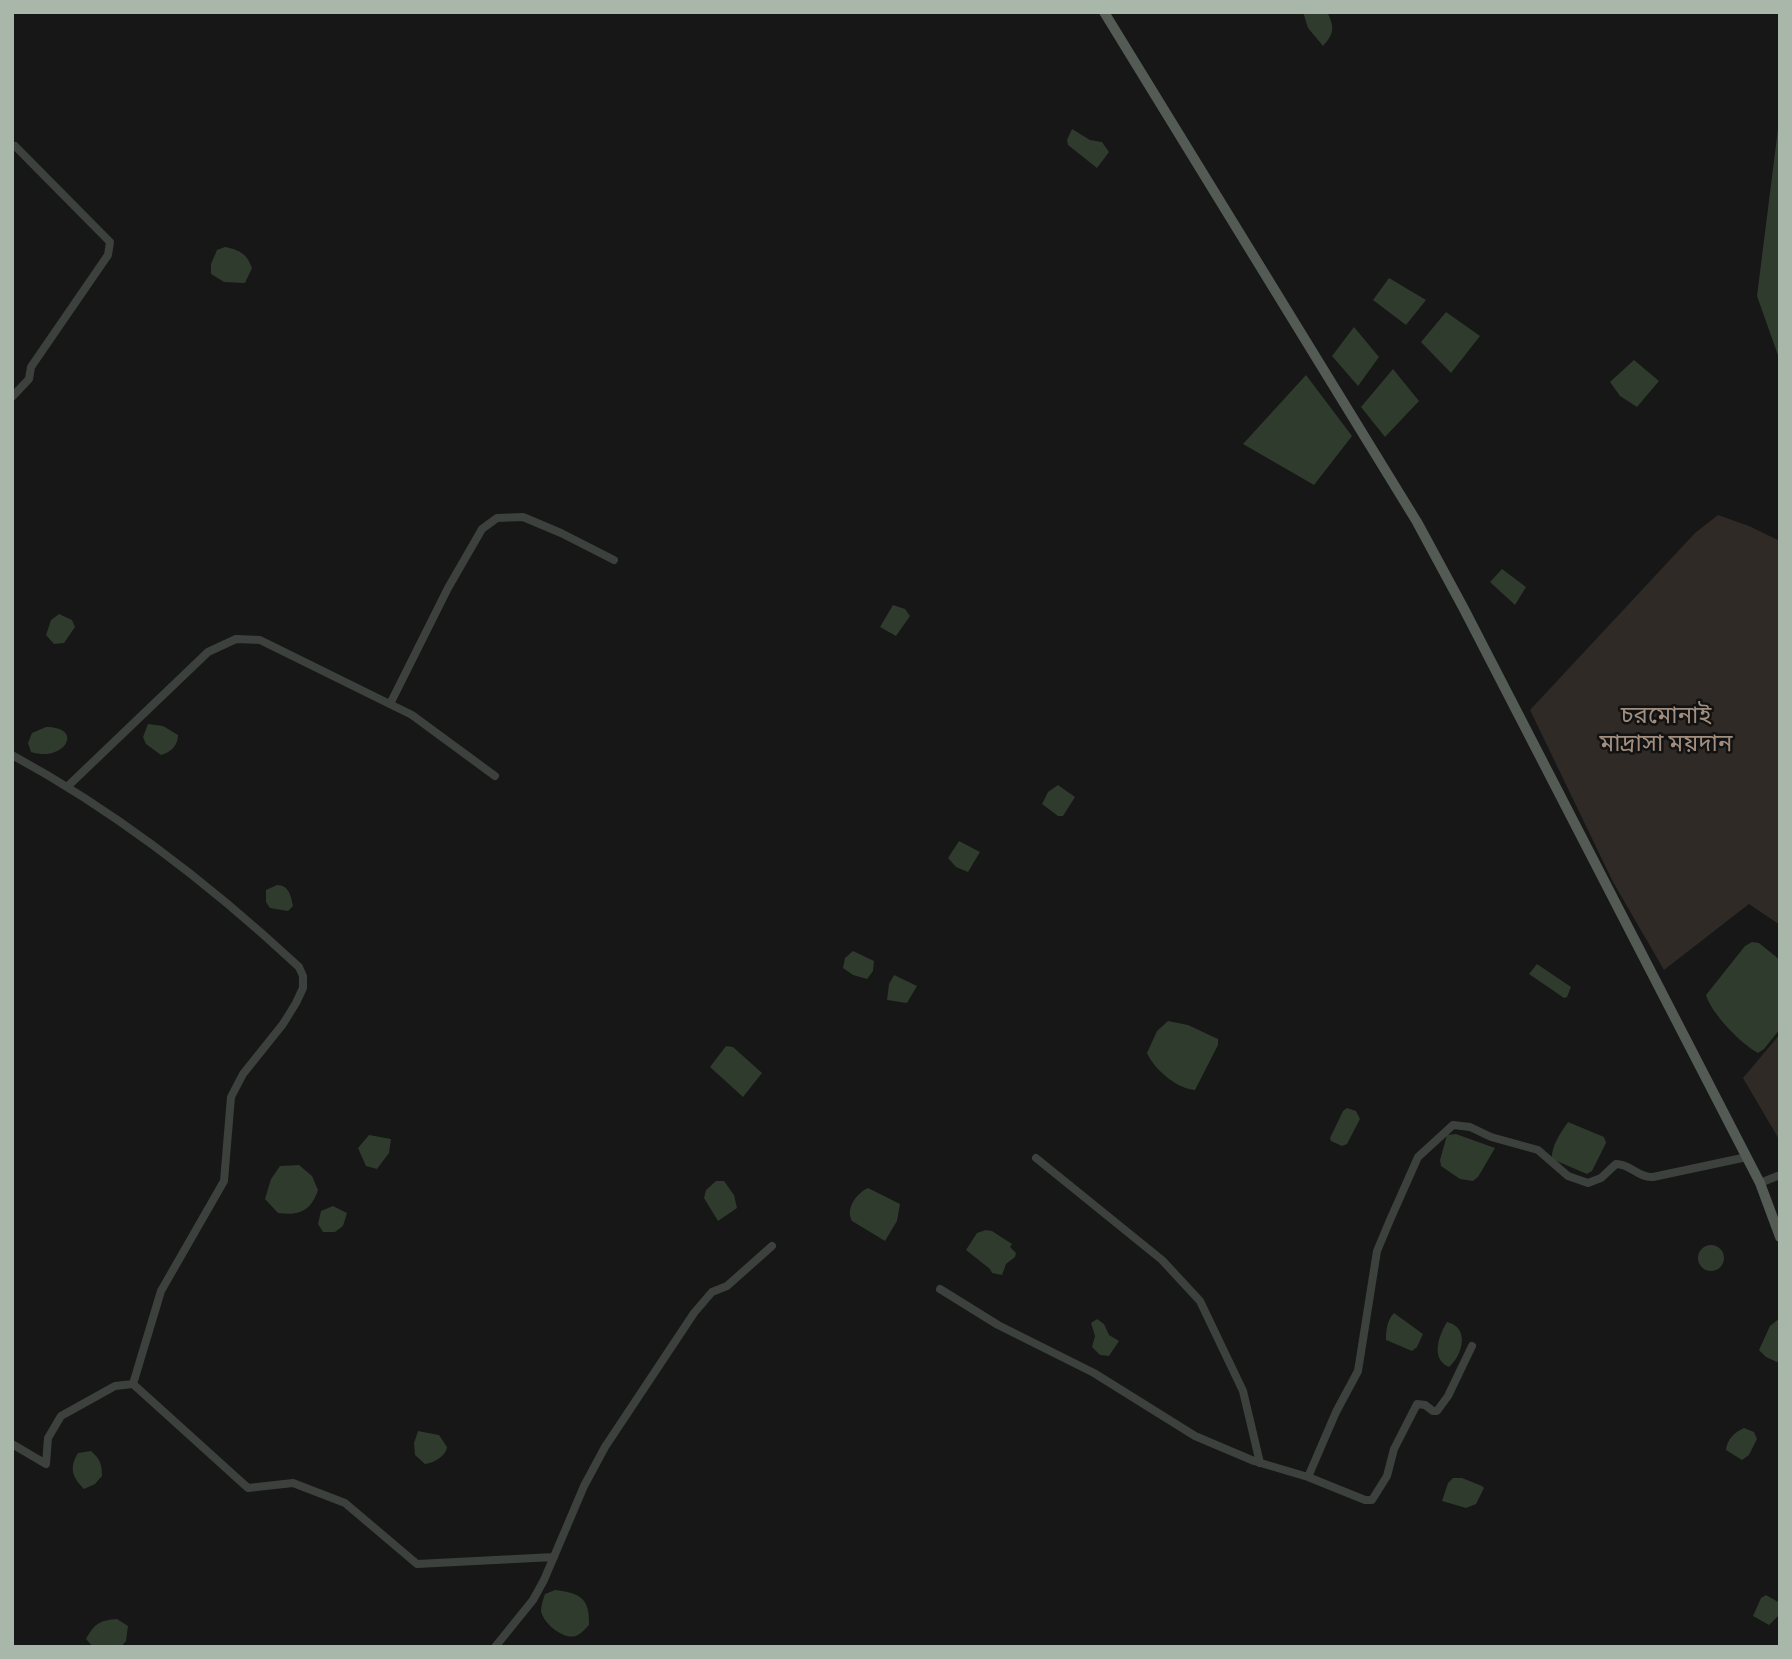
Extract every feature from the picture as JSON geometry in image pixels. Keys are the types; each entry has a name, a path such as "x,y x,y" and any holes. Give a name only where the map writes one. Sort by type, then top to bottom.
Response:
{"main road":[{"path":"1104,12 1417,522 1747,1157 1760,1183 1780,1237"}],"street":[{"path":"12,397 29,379 30,367 108,255 110,242 15,146"},
{"path":"390,704 454,577 482,529 497,518 523,517 561,533 614,561"},
{"path":"68,786 208,652 236,639 260,640 412,715 495,776"},
{"path":"12,755 68,786 210,887 299,967 303,976 303,988 296,1003 283,1024 243,1074 231,1097 224,1181 161,1291 133,1384"},
{"path":"1308,1477 1336,1412 1358,1371 1377,1251 1418,1157 1453,1125 1470,1127 1491,1138 1538,1150 1568,1176 1588,1183 1601,1178 1616,1164 1626,1164 1645,1177 1653,1177 1747,1157"},
{"path":"1036,1158 1163,1260 1200,1301 1243,1391 1260,1463"},
{"path":"1760,1183 1780,1175"},
{"path":"495,1647 533,1600 584,1486 605,1447 694,1313 712,1292 727,1286 772,1246"},
{"path":"940,1289 998,1325 1094,1373 1178,1428 1260,1463 1372,1500 1387,1476 1394,1449 1417,1404 1437,1411 1448,1396 1472,1346"},
{"path":"12,1444 46,1464 48,1438 61,1416 114,1386 133,1384 248,1488 293,1483 345,1503 417,1564 554,1556"}],"green space":[{"name":"চরমোনাই মাদ্রাসা ময়দান","path":"1718,515 1780,541 1780,925 1749,904 1664,970 1613,882 1530,710 1695,533"},
{"path":"1780,1034 1780,1141 1743,1078"}],"shaded area":[{"path":"1303,12 1327,12 1332,30 1323,46 1308,28"},
{"path":"1780,113 1780,361 1757,296"},
{"path":"1072,129 1090,140 1102,142 1109,152 1097,168 1068,145 1067,140"},
{"path":"225,247 242,253 248,259 252,268 245,283 224,282 211,274 211,264 217,250"},
{"path":"1389,278 1426,300 1406,325 1373,300"},
{"path":"1446,312 1480,336 1451,373 1421,342"},
{"path":"1354,327 1379,357 1358,386 1332,356"},
{"path":"1634,360 1659,381 1637,407 1620,396 1610,382"},
{"path":"1393,369 1419,401 1385,437 1361,407"},
{"path":"1306,375 1352,436 1314,485 1243,444"},
{"path":"1502,569 1526,587 1515,605 1490,582"},
{"path":"893,605 905,609 910,616 896,636 880,627"},
{"path":"59,614 72,620 75,627 64,643 54,644 46,635 51,620"},
{"path":"148,724 163,726 178,735 173,748 161,755 146,744 143,737"},
{"path":"46,727 65,732 66,744 53,753 31,752 28,743 32,733"},
{"path":"1058,785 1075,797 1063,816 1058,816 1042,804 1048,792"},
{"path":"959,841 980,852 968,872 956,867 948,858"},
{"path":"277,885 287,889 290,895 293,906 288,911 270,908 266,902 266,890"},
{"path":"1752,942 1759,943 1780,960 1780,1029 1758,1053 1743,1043 1728,1027 1706,995 1745,946"},
{"path":"853,951 874,961 873,971 867,979 853,975 843,968 845,958"},
{"path":"1537,964 1571,987 1567,997 1564,998 1529,974"},
{"path":"894,975 917,986 907,1003 887,1000 889,984"},
{"path":"1168,1021 1188,1025 1218,1039 1218,1045 1195,1090 1181,1086 1167,1077 1147,1053 1157,1031"},
{"path":"726,1046 733,1047 762,1073 743,1097 710,1067"},
{"path":"1347,1108 1356,1111 1360,1119 1347,1144 1342,1146 1330,1138"},
{"path":"1568,1122 1604,1137 1606,1143 1592,1171 1587,1174 1552,1159 1555,1144"},
{"path":"1456,1134 1495,1148 1473,1181 1460,1179 1441,1166 1440,1160 1447,1135"},
{"path":"369,1135 391,1139 389,1153 377,1169 366,1166 358,1148"},
{"path":"299,1165 312,1176 318,1190 315,1197 308,1207 298,1213 278,1213 265,1199 271,1179 280,1166"},
{"path":"716,1181 724,1181 734,1195 737,1208 718,1221 704,1198 706,1190"},
{"path":"868,1188 900,1204 897,1221 885,1241 852,1221 850,1216 853,1202"},
{"path":"333,1206 347,1213 343,1226 335,1232 323,1232 318,1224 321,1211"},
{"path":"986,1230 1012,1244 1010,1247 1016,1253 1006,1264 1002,1275 992,1273 966,1250 977,1233"},
{"path":"1711,1245 1720,1249 1724,1258 1720,1267 1711,1271 1702,1267 1698,1258 1702,1249"},
{"path":"1394,1313 1423,1334 1412,1351 1386,1340 1387,1325"},
{"path":"1780,1318 1780,1361 1777,1362 1759,1350 1770,1326"},
{"path":"1097,1319 1104,1324 1109,1335 1119,1341 1109,1356 1100,1355 1092,1347 1095,1336 1091,1323"},
{"path":"1447,1322 1459,1329 1462,1342 1458,1356 1449,1367 1443,1363 1438,1353 1441,1333"},
{"path":"1744,1428 1754,1432 1757,1439 1749,1455 1742,1460 1726,1450 1732,1436"},
{"path":"418,1431 439,1435 447,1447 436,1461 425,1464 415,1455 414,1443"},
{"path":"91,1451 100,1462 102,1476 95,1484 84,1489 74,1476 73,1463 78,1453"},
{"path":"1453,1478 1462,1478 1484,1488 1476,1504 1466,1508 1442,1501 1448,1483"},
{"path":"555,1590 577,1595 588,1609 589,1625 576,1636 560,1633 543,1616 541,1609 545,1594"},
{"path":"1766,1595 1780,1603 1780,1614 1769,1625 1753,1616 1761,1598"},
{"path":"117,1619 128,1626 126,1641 121,1647 93,1647 86,1639 98,1624"}]}
